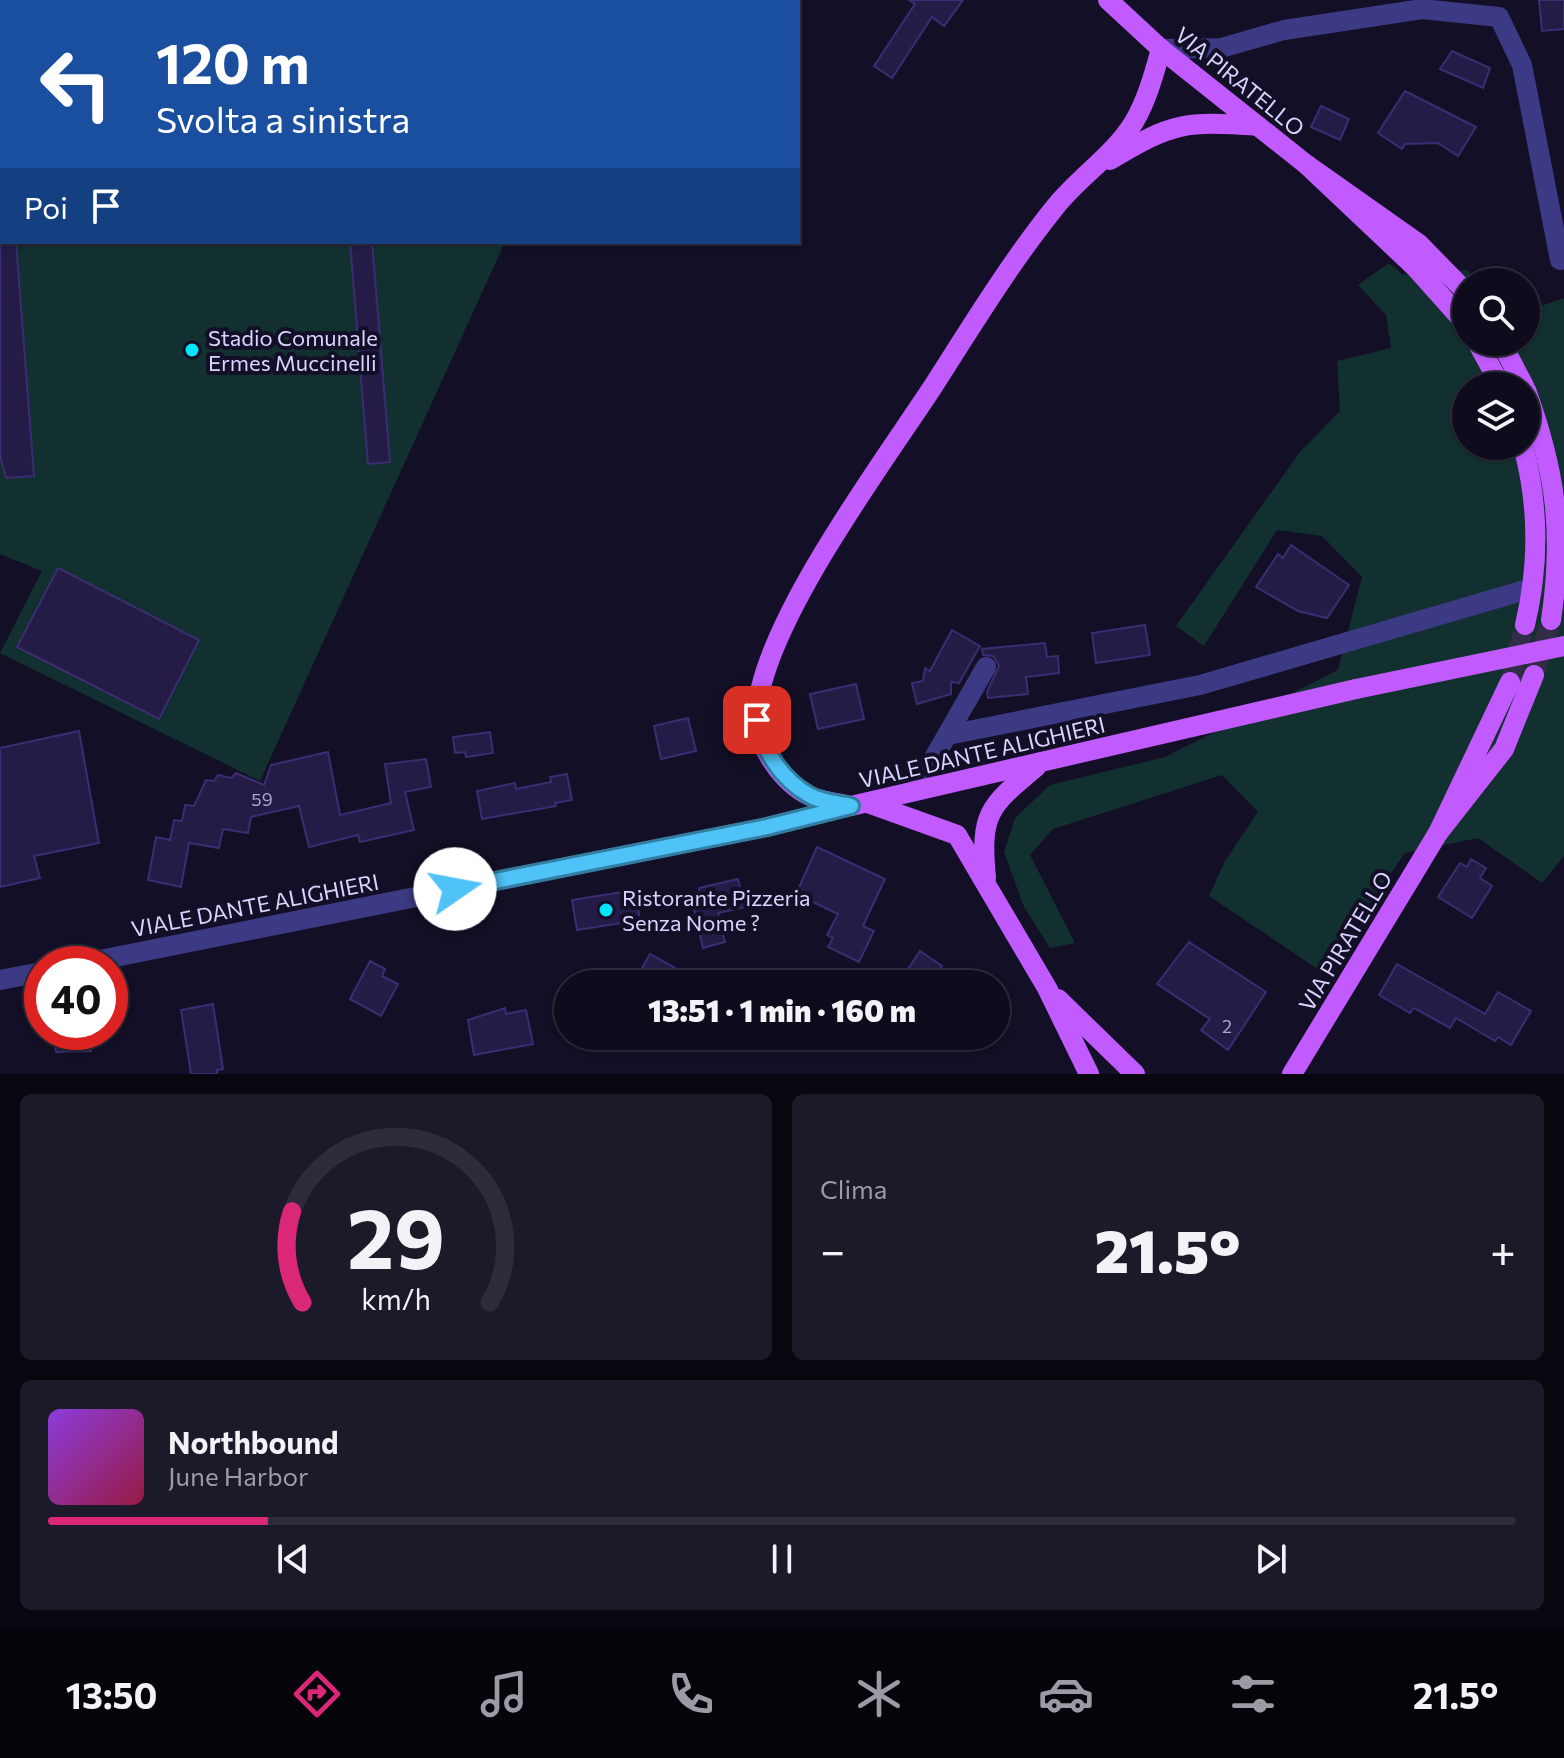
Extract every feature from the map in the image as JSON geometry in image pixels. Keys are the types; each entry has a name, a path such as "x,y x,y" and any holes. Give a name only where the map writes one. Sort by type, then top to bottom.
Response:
{"main road":[{"name":"VIA PIRATELLO","path":"1108,0 1161,49 1307,165 1419,244 1452,278"},
{"path":"1089,1074 1047,988 957,835 858,804 810,796 779,770 762,743 757,720 762,681 787,618 857,501 1057,205 1133,124 1149,89 1161,49"},
{"path":"1093,170 1157,131 1198,122 1258,126"},
{"name":"VIA PIRATELLO","path":"1307,165 1416,268 1452,308"},
{"path":"1540,428 1548,450 1559,549 1551,620"},
{"path":"1525,460 1535,516 1532,588 1525,625"},
{"name":"VIALE DANTE ALIGHIERI","path":"858,804 1356,689 1564,646"},
{"name":"VIA PIRATELLO","path":"1438,833 1504,749 1534,675"},
{"name":"VIA PIRATELLO","path":"1292,1074 1438,833 1510,682"},
{"path":"986,882 983,840 995,801 1041,763"},
{"path":"1047,988 1135,1074"}],"street":[{"path":"1161,49 1221,48 1284,30 1422,9 1499,17 1522,65 1560,260"},
{"path":"948,735 1200,685 1532,588"},
{"path":"915,791 986,667"},
{"name":"VIALE DANTE ALIGHIERI","path":"128,954 767,827 858,804"},
{"path":"0,980 24,975"}],"green space":[{"name":"Stadio Comunale Ermes Muccinelli","path":"0,244 504,244 260,781 0,653 42,571 0,554"},
{"path":"1389,263 1402,274 1452,271 1452,356 1540,356 1540,306 1564,298 1564,856 1542,883 1478,838 1405,853 1322,972 1209,896 1225,861 1258,812 1222,775 1053,829 1030,855 1075,943 1050,948 1024,907 1004,852 1015,818 1050,785 1165,757 1338,670 1362,577 1322,536 1277,530 1204,646 1176,626 1300,452 1340,411 1337,361 1391,348 1386,315 1358,285"}],"building":[{"path":"909,0 963,0 944,26 932,17 892,78 874,66 915,4"},
{"path":"1539,0 1564,0 1564,29 1542,31"},
{"path":"1452,51 1490,68 1483,88 1440,69"},
{"path":"1405,91 1476,127 1458,156 1438,143 1405,144 1402,149 1378,133"},
{"path":"1321,106 1349,119 1340,140 1311,127"},
{"path":"0,244 16,244 34,476 6,478 0,456"},
{"path":"350,244 372,244 390,462 368,464"},
{"path":"1291,545 1349,585 1327,618 1298,611 1256,587 1278,554 1283,558"},
{"path":"58,568 199,640 159,719 17,647"},
{"path":"1145,625 1150,655 1096,663 1092,633"},
{"path":"952,630 980,646 959,683 951,682 951,694 917,704 912,683 923,681 925,668 930,671"},
{"path":"1045,643 1047,657 1058,656 1059,673 1026,677 1028,694 988,698 987,692 999,666 993,656 983,655 982,649"},
{"path":"856,684 864,719 818,729 810,694"},
{"path":"688,718 696,751 661,759 654,726"},
{"path":"79,731 99,843 34,856 40,878 0,887 0,748"},
{"path":"490,732 493,753 466,757 465,752 455,753 453,737"},
{"path":"328,752 340,815 391,803 385,764 426,759 431,787 405,792 414,830 360,842 358,835 309,847 299,806 251,817 248,833 223,829 219,848 189,843 181,887 148,880 156,837 170,840 174,820 182,821 185,805 194,806 206,780 214,781 218,775 231,778 236,773 264,785 271,765"},
{"path":"567,774 572,800 555,803 556,806 482,819 477,791 515,783 516,789 551,782 550,777"},
{"path":"817,847 885,879 863,926 874,931 859,962 828,947 833,938 827,935 838,914 796,894"},
{"path":"1471,859 1486,868 1480,878 1492,886 1472,918 1438,897 1460,863 1467,867"},
{"path":"738,879 745,907 718,913 725,942 703,948 694,909 703,907 699,888"},
{"name":"Ristorante Pizzeria Senza Nome ?","path":"635,890 640,920 577,930 572,900"},
{"path":"1189,942 1266,992 1228,1050 1201,1030 1210,1019 1157,984"},
{"path":"920,951 942,966 939,970 907,970"},
{"path":"650,954 679,970 641,970"},
{"path":"370,961 385,969 382,976 398,984 381,1016 350,999"},
{"path":"1397,964 1485,1014 1498,992 1531,1011 1511,1045 1498,1037 1495,1041 1456,1018 1450,1028 1414,1008 1410,1013 1379,995"},
{"path":"213,1004 223,1069 217,1070 217,1074 191,1074 181,1010"},
{"path":"505,1008 506,1014 526,1010 533,1044 474,1055 468,1020"},
{"path":"56,1050 91,1051 56,1052"}],"tunnel":[{"path":"1534,675 1551,620"},
{"path":"1510,682 1525,625"}],"place":[{"name":"Stadio Comunale Ermes Muccinelli","path":"192,350"},
{"name":"Ristorante Pizzeria Senza Nome ?","path":"606,910"}],"route":[{"path":"455,889 767,827 851,806 810,796 779,770 762,743 757,720"}]}
